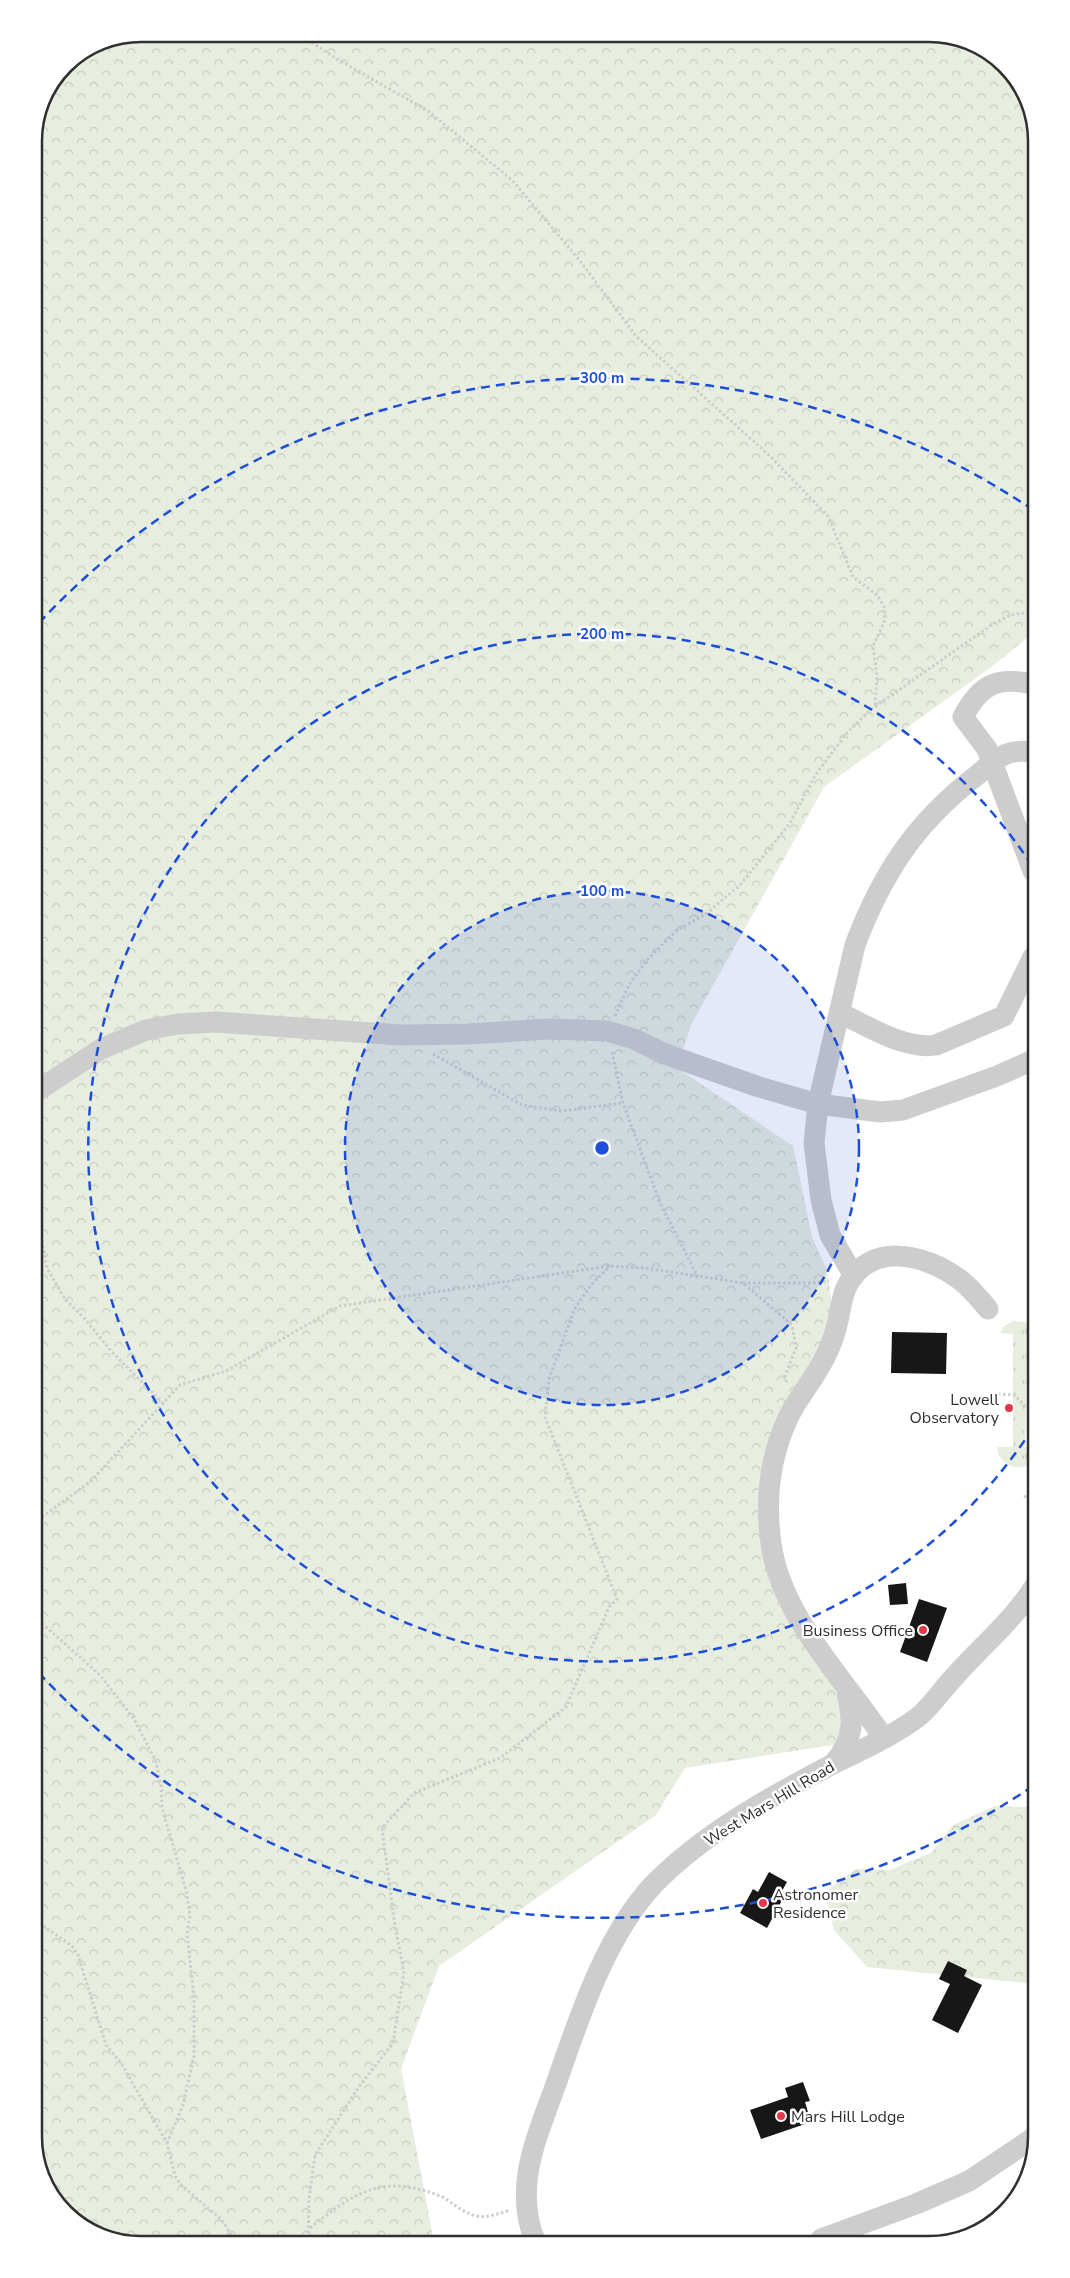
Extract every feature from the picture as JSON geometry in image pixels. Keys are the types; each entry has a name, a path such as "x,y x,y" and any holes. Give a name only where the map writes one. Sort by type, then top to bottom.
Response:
{"street":[{"path":"1028,684 1004,681 991,684 972,698 962,717 987,749 991,764 1028,858"},
{"path":"854,1276 830,1234 821,1200 814,1143 818,1104 855,945 864,921 908,841 951,795 1000,755 1028,752"},
{"path":"840,1014 910,1044 924,1047 936,1045 1004,1016 1028,967"},
{"path":"43,1087 101,1049 146,1030 178,1024 216,1022 400,1035 468,1034 549,1029 608,1031 634,1039 665,1054 728,1077 818,1104 892,1112 997,1076 1028,1062"},
{"path":"883,1737 795,1610 780,1578 771,1545 768,1494 777,1448 788,1418 824,1359 835,1332 846,1288 854,1276 873,1259 906,1256 927,1261 958,1278 974,1292 988,1309"},
{"name":"West Mars Hill Road","path":"534,2236 526,2206 525,2179 549,2102 603,1962 626,1922 653,1886 696,1846 730,1823 919,1717 1007,1621 1028,1595"},
{"path":"833,1765 842,1753 852,1730 852,1711 845,1684"},
{"path":"829,2236 916,2204 969,2181 1028,2142"}],"path":[{"path":"313,43 428,111 512,180 580,261 636,336 770,456 828,516 853,577 877,595 884,606 885,620 873,646 877,676 874,706"},
{"path":"698,1277 660,1203 623,1103 608,1031 628,986 647,960 676,931 707,912 740,885 790,823 822,766 846,734 874,706 990,626 1010,615 1028,613"},
{"path":"431,1053 522,1105 561,1111 623,1103"},
{"path":"42,1244 47,1268 65,1299 85,1319 111,1351 163,1403"},
{"path":"309,2235 309,2199 315,2155 358,2088 393,2043 404,1972 395,1926 382,1828 414,1793 500,1758 566,1707 609,1607 618,1599 546,1417 549,1379 574,1310 590,1286 610,1266"},
{"path":"42,1517 91,1481 180,1385 226,1371 340,1306 610,1266 645,1268 744,1283 812,1283 854,1276"},
{"path":"744,1283 792,1325 796,1348 785,1376 787,1387 800,1397"},
{"path":"998,1394 1014,1395 1028,1408"},
{"path":"1024,1496 1028,1498"},
{"path":"42,1624 100,1675 134,1720 156,1762 161,1785 162,1808 184,1881 190,1915 187,1933 194,1997 194,2056 183,2105 167,2143"},
{"path":"42,1925 72,1946 78,1956 106,2045 121,2063 167,2143 175,2176 181,2186 222,2220 231,2235"},
{"path":"310,2228 351,2197 378,2186 400,2185 441,2196 468,2214 482,2218 526,2206"}],"green space":[{"path":"122,44 948,44 967,50 999,71 1017,97 1026,122 1028,141 1028,637 990,668 824,787 691,1025 677,1068 793,1146 812,1237 827,1270 832,1305 826,1338 758,1509 844,1702 839,1744 685,1768 656,1815 439,1966 401,2069 433,2235 122,2234 92,2222 67,2202 53,2181 44,2156 42,2137 44,122 50,103 59,86 71,71 97,53"},
{"path":"1013,1321 1028,1322 1025,1447 1028,1447 1028,1465 1023,1467 1011,1466 1006,1463 999,1454 997,1447 1013,1447 1013,1334 1000,1333 1004,1326"},
{"path":"995,1806 1028,1807 1028,1983 867,1967 834,1930 825,1892 856,1869 890,1870 932,1852 953,1825"}],"building":[{"path":"892,1332 947,1333 946,1374 891,1373"},
{"path":"906,1583 908,1604 890,1605 888,1585"},
{"name":"Business Office","path":"919,1599 947,1608 927,1662 900,1652"},
{"name":"Astronomer Residence","path":"769,1872 787,1882 782,1891 786,1893 767,1928 740,1913 753,1889 758,1892"},
{"path":"948,1961 967,1970 964,1976 982,1985 958,2033 932,2020 950,1984 939,1979"},
{"name":"Mars Hill Lodge","path":"803,2082 810,2101 805,2102 811,2122 761,2139 750,2110 788,2097 785,2088"}],"place":[{"name":"Lowell Observatory","path":"1009,1408"},
{"name":"Business Office","path":"923,1630"},
{"name":"Astronomer Residence","path":"763,1903"},
{"name":"Mars Hill Lodge","path":"781,2116"}]}
